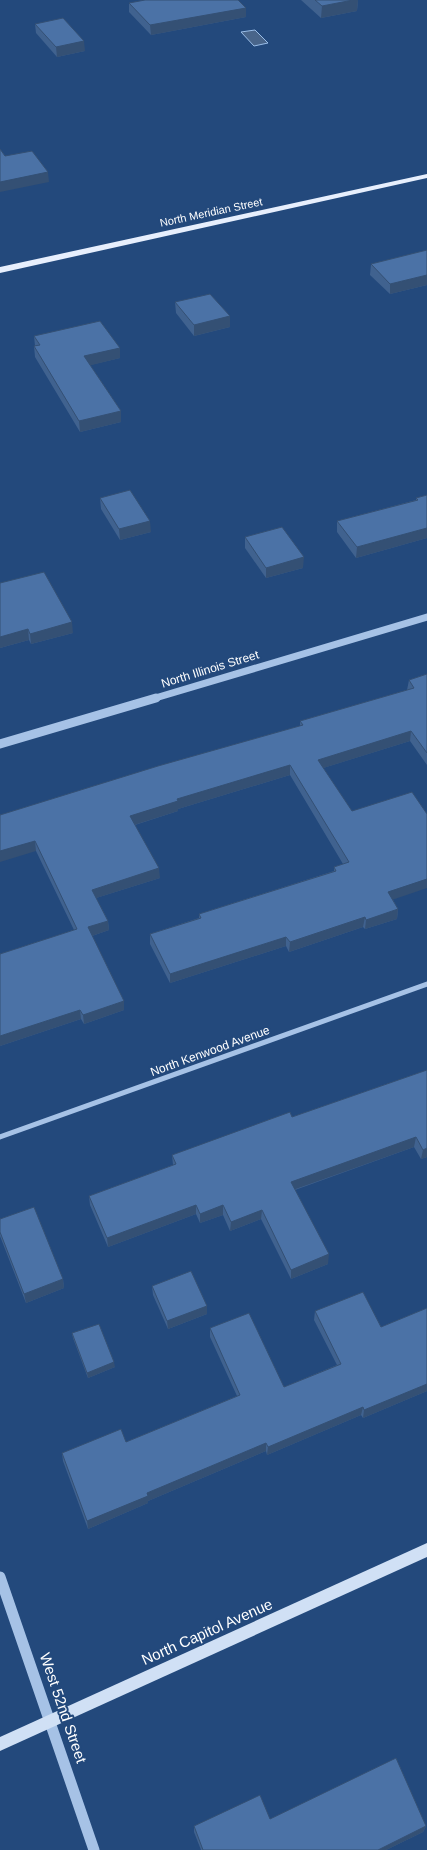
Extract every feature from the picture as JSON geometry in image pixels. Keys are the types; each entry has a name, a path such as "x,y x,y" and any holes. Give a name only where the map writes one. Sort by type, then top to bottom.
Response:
{"main road":[{"name":"North Meridian Street","path":"0,270 427,176"},
{"name":"North Capitol Avenue","path":"0,1744 427,1550"}],"street":[{"name":"North Illinois Street","path":"0,744 427,617"},
{"name":"North Kenwood Avenue","path":"0,1137 427,984"},
{"name":"West 52nd Street","path":"0,1577 94,1850"}],"water":[{"path":"255,30 268,43 254,46 241,32"}],"building":[{"path":"145,0 238,0 246,8 150,25 129,3"},
{"path":"315,0 353,0 322,6"},
{"path":"63,18 84,41 56,47 35,24"},
{"path":"0,149 5,156 32,151 48,172 0,182"},
{"path":"427,250 427,275 390,284 371,264"},
{"path":"210,294 230,316 194,325 175,302"},
{"path":"100,321 120,348 84,356 121,411 79,421 34,346 40,345 34,336"},
{"path":"130,490 150,521 119,529 100,498"},
{"path":"427,495 427,528 357,547 337,521 418,500 416,498"},
{"path":"282,527 304,557 266,568 245,537"},
{"path":"44,572 72,622 30,634 28,629 0,637 0,583"},
{"path":"427,674 427,753 411,731 318,760 352,811 412,792 427,814 427,879 388,892 398,909 366,920 365,917 290,942 286,937 170,974 150,934 201,918 199,914 336,871 334,867 349,862 290,765 177,799 178,801 130,816 159,868 92,890 108,921 88,927 124,1001 83,1015 80,1010 0,1036 0,954 77,929 35,841 0,851 0,815 158,766 303,725 300,721 414,688 409,680"},
{"path":"427,1070 427,1148 423,1150 416,1137 291,1182 329,1254 291,1270 262,1210 231,1222 223,1205 200,1214 196,1205 107,1238 89,1196 176,1164 172,1155 290,1112 292,1117"},
{"path":"34,1207 63,1279 24,1294 0,1232 0,1219"},
{"path":"191,1271 207,1306 167,1321 152,1286"},
{"path":"363,1292 381,1327 427,1308 427,1384 364,1410 363,1407 268,1447 266,1443 147,1493 148,1496 87,1521 62,1453 121,1429 126,1442 240,1395 210,1328 249,1313 284,1387 341,1364 315,1311"},
{"path":"99,1324 114,1362 87,1373 72,1333"},
{"path":"396,1758 426,1826 378,1850 203,1850 194,1826 260,1795 270,1819"}]}
